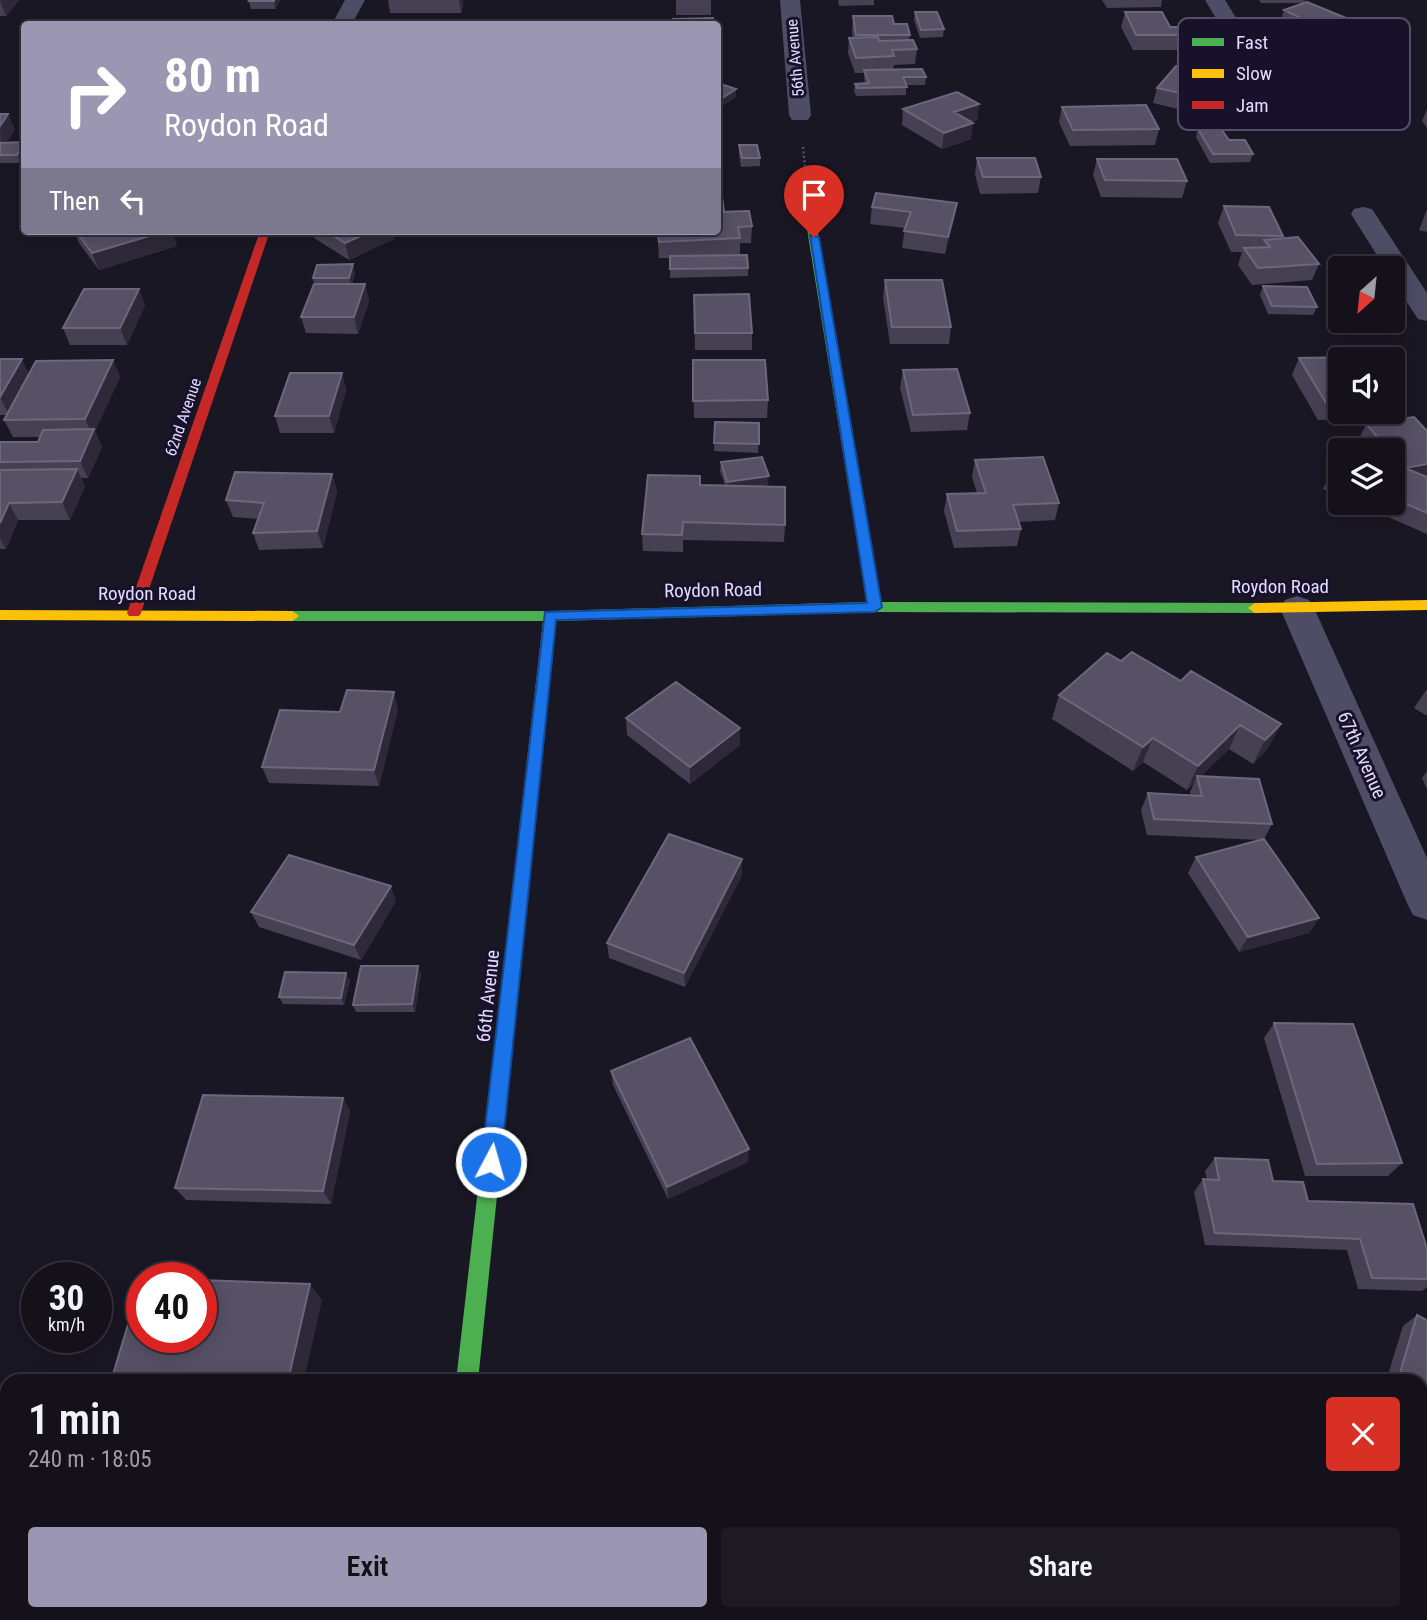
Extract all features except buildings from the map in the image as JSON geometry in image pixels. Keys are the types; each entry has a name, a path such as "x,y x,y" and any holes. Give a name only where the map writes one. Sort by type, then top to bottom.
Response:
{"street":[{"path":"344,21 355,0"},
{"name":"56th Avenue","path":"790,0 800,115"},
{"path":"1215,0 1226,18"},
{"path":"809,211 875,607"},
{"path":"1363,214 1427,313"},
{"name":"62nd Avenue","path":"134,613 264,235"},
{"name":"Roydon Road","path":"0,615 134,613 550,616 875,607 1297,608 1427,605"},
{"name":"67th Avenue","path":"1297,608 1427,903"},
{"name":"66th Avenue","path":"468,1374 550,616"}],"path":[{"path":"800,115 809,211"}],"traffic: fast":[{"path":"809,210 875,607"},
{"path":"292,616 550,616 875,607 1255,608"},
{"path":"468,1374 550,616"}],"traffic: slow":[{"path":"1255,608 1427,605"},
{"path":"0,615 292,616"}],"traffic: jam":[{"path":"134,613 264,235"}],"route":[{"path":"491,1162 550,616 875,607 814,237"}]}
